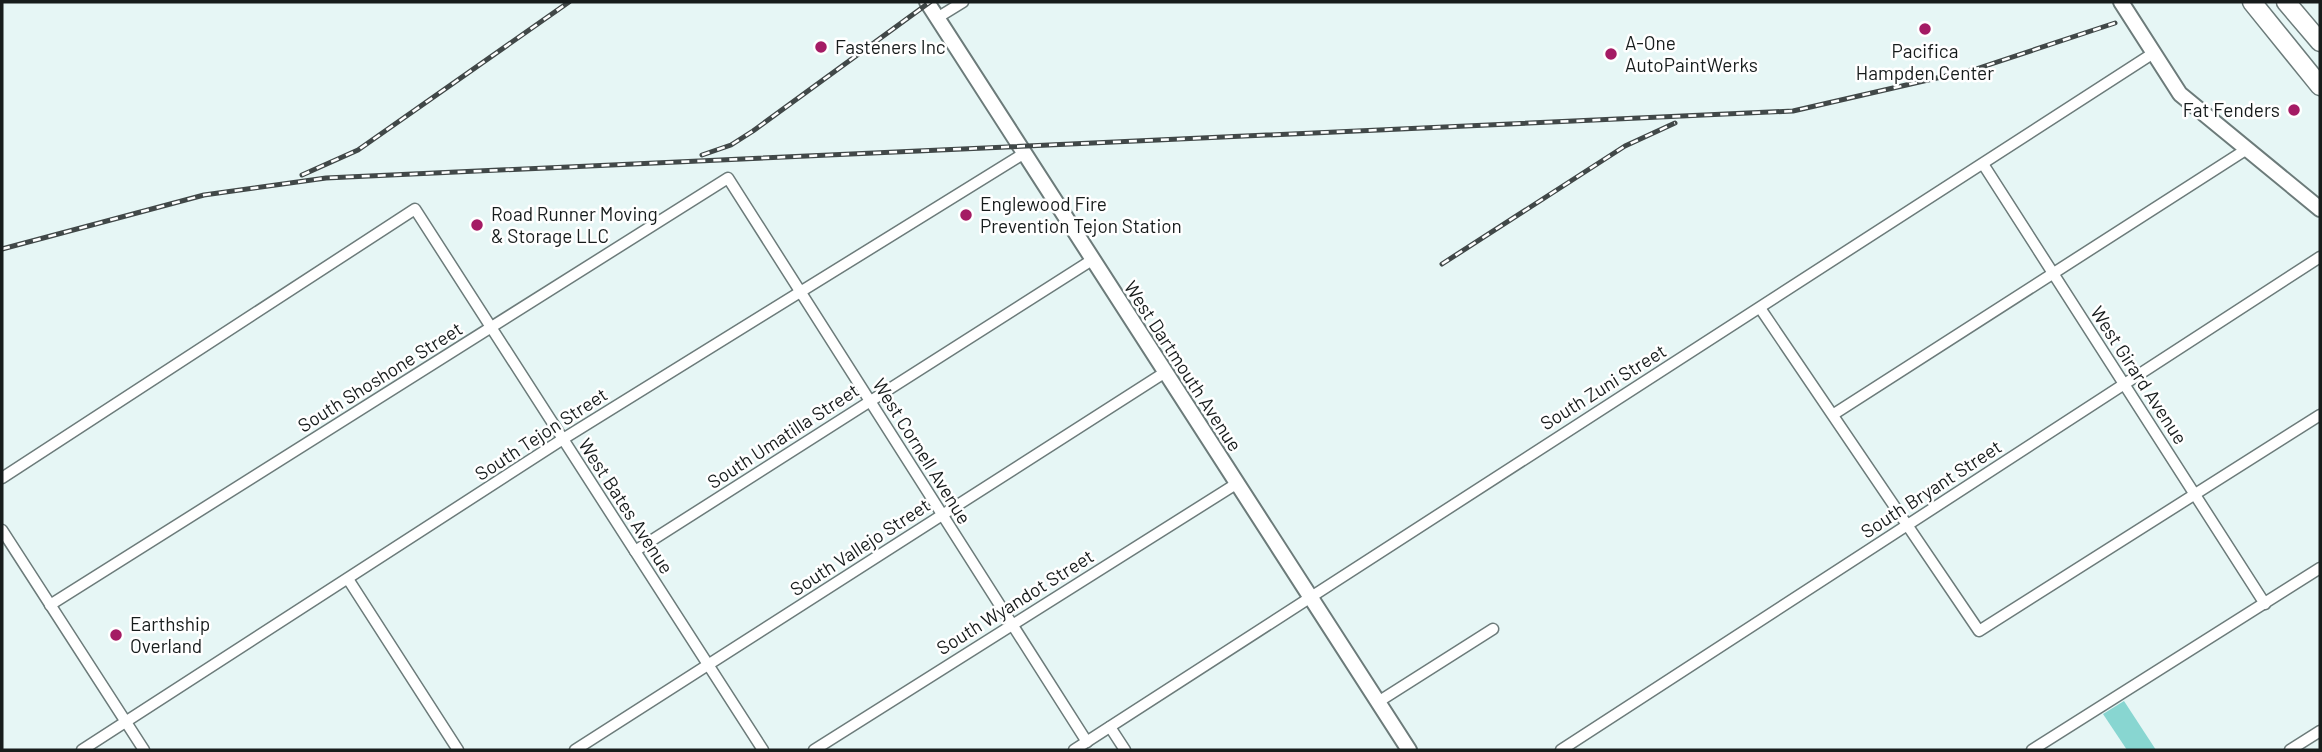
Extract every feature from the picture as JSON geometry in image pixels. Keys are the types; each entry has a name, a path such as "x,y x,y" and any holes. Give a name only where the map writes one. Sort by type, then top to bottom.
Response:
{"highway":[{"path":"2252,2 2320,86"},
{"path":"2286,2 2320,42"}],"main road":[{"name":"West Dartmouth Avenue","path":"927,2 1409,750"},
{"path":"2121,2 2152,54 2186,100 2320,209"}],"street":[{"path":"937,18 963,2"},
{"name":"South Zuni Street","path":"1074,750 2152,54"},
{"path":"1833,414 2247,149"},
{"name":"South Tejon Street","path":"82,750 563,439 1023,154"},
{"name":"West Girard Avenue","path":"1983,164 2265,604"},
{"name":"West Cornell Avenue","path":"728,178 1087,742"},
{"name":"South Shoshone Street","path":"50,605 728,178"},
{"name":"West Bates Avenue","path":"2,478 415,209 763,750"},
{"name":"South Bryant Street","path":"1562,750 2320,257"},
{"name":"South Umatilla Street","path":"635,551 1092,260"},
{"path":"1760,308 1979,631 2320,415"},
{"name":"South Vallejo Street","path":"575,750 1164,373"},
{"name":"South Wyandot Street","path":"814,750 1236,484"},
{"path":"2,530 145,750"},
{"path":"2032,750 2320,568"},
{"path":"348,579 458,750"},
{"path":"1378,702 1493,629"},
{"path":"1110,727 1125,750"},
{"path":"2290,750 2320,731"}],"shaded area":[{"path":"2124,701 2156,750 2127,750 2103,714"}],"railway":[{"path":"302,175 358,150 569,2"},
{"path":"702,155 731,145 753,131 930,2"},
{"path":"2,249 204,195 326,178 1793,111 1976,69 2115,23"},
{"path":"1442,264 1625,146 1675,123"}],"place":[{"name":"Pacifica Hampden Center","path":"1925,29"},
{"name":"Fasteners Inc","path":"821,47"},
{"name":"A-One AutoPaintWerks","path":"1611,54"},
{"name":"Fat Fenders","path":"2294,110"},
{"name":"Englewood Fire Prevention Tejon Station","path":"966,215"},
{"name":"Road Runner Moving & Storage LLC","path":"477,225"},
{"name":"Earthship Overland","path":"116,635"}]}
